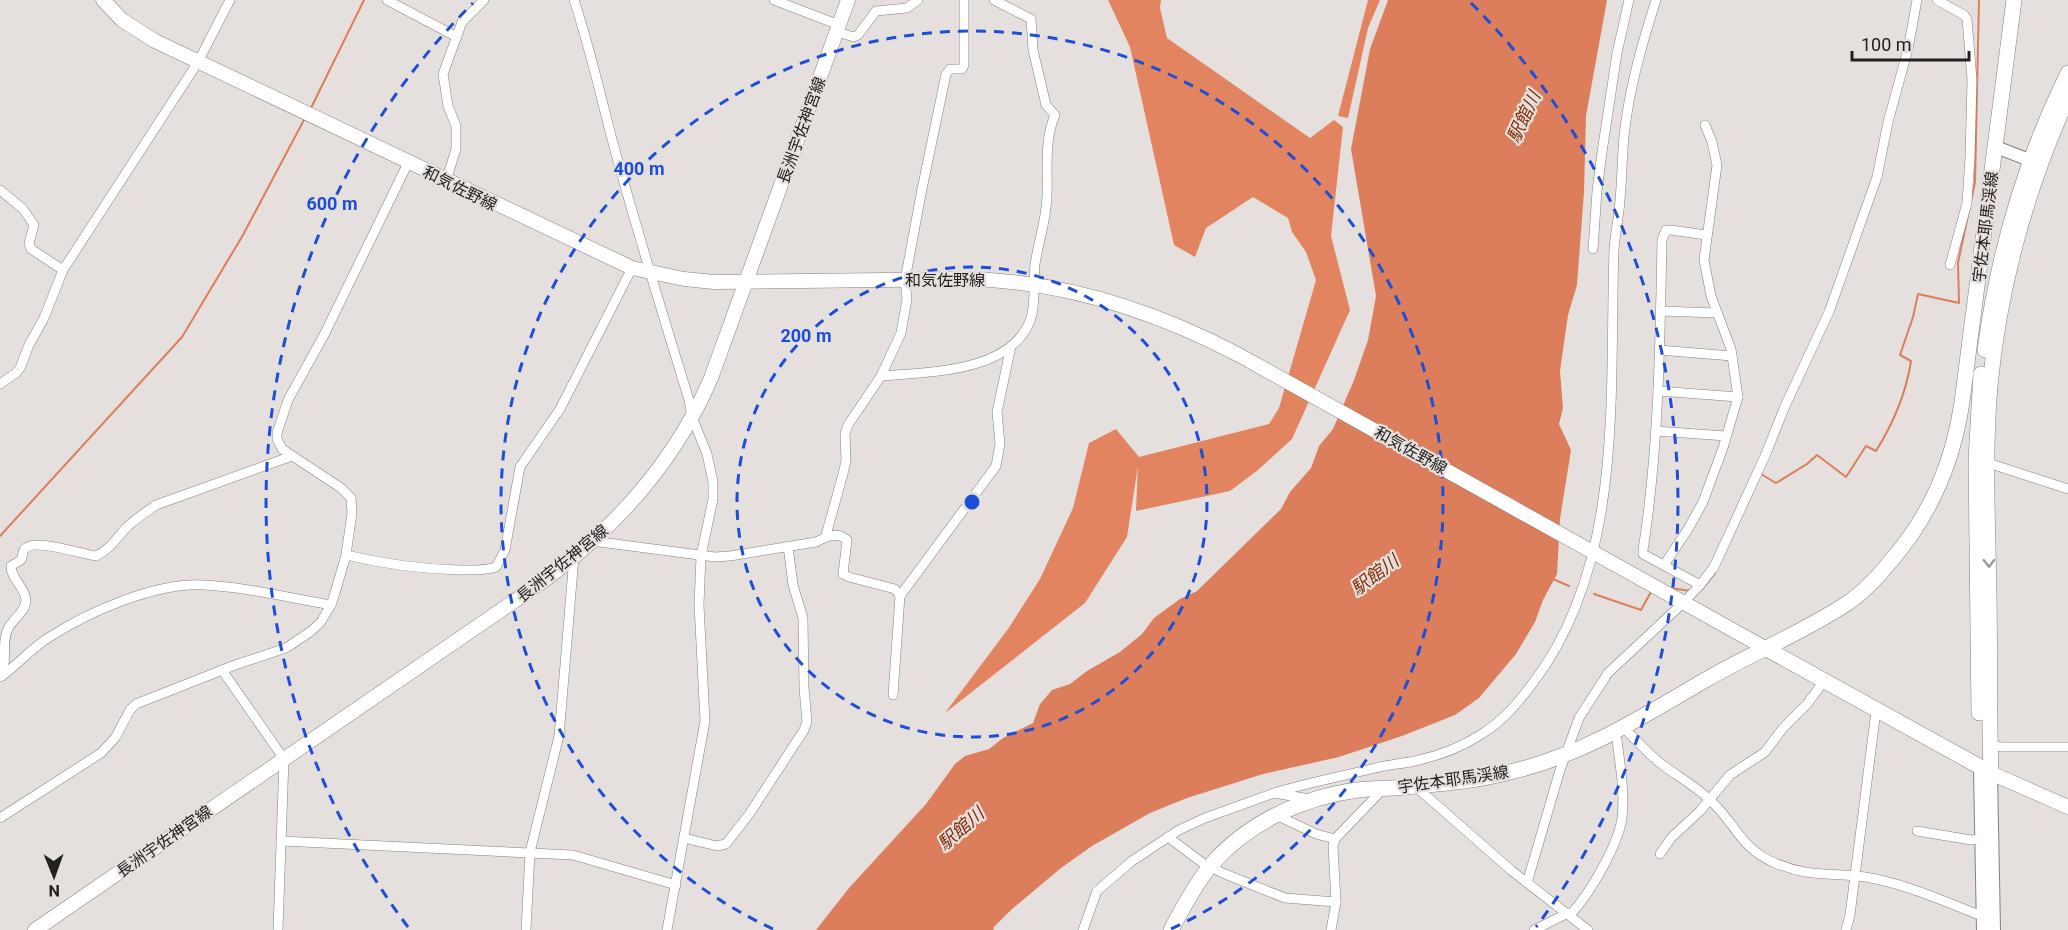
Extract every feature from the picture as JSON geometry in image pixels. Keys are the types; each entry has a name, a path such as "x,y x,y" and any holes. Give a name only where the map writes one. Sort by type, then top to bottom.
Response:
{"main road":[{"name":"和気佐野線","path":"103,0 130,26 198,62 632,268 702,282 975,279 1033,285 1087,295 1168,321 1219,344 1318,398 1765,648"},
{"name":"長洲宇佐神宮線","path":"35,930 496,614 574,557 622,512 681,437 711,378 848,0"},
{"name":"宇佐本耶馬渓線","path":"1171,930 1188,898 1210,867 1238,840 1276,815 1313,800 1349,791 1469,780 1513,772 1566,754 1619,730 1845,605 1879,576 1908,540 1927,511 1952,454 1962,402 2014,0"},
{"name":"宇佐本耶馬渓線","path":"2036,162 2068,73"},
{"name":"宇佐本耶馬渓線","path":"1986,771 1981,378 1994,291 2013,214 2068,97"},
{"path":"1952,454 1982,461"},
{"name":"宇佐本耶馬渓線","path":"1982,461 1990,746 1986,771"},
{"path":"1765,648 1986,771 2068,807"}],"street":[{"path":"0,384 20,368 28,345 44,318 63,270 198,62 230,0"},
{"path":"387,0 457,37"},
{"path":"446,181 456,149 456,126 448,106 443,74 465,17 484,0"},
{"path":"574,0 649,273 689,400 692,417 707,454 713,482 713,499 701,556 699,604 705,721 667,930"},
{"path":"774,0 854,37 876,11 906,8 918,0"},
{"path":"592,541 701,556 730,556 816,542 826,535 845,468 845,434 848,425 881,376 901,333 907,299 905,280 946,74 950,69 962,69 964,65 964,0"},
{"path":"881,376 956,369 988,359 1011,346 1028,325 1031,317 1033,285 1046,214 1048,134 1055,115 1046,105 1033,50 1031,19 994,0"},
{"path":"1593,249 1596,190 1617,52 1629,0"},
{"path":"1083,930 1097,891 1132,861 1168,837 1205,818 1274,793 1433,756 1465,744 1508,715 1558,645 1575,612 1591,550 1607,462 1614,248 1620,201 1624,133 1640,51 1656,0"},
{"path":"1527,883 1575,727 1608,672 1683,603 1714,567 1839,286 1877,177 1888,122 1908,49 1917,0"},
{"path":"1937,0 1967,19 1972,80 1966,203 1950,266"},
{"path":"1664,565 1703,502 1738,398 1730,343 1717,313 1705,266 1706,235 1718,165 1705,124"},
{"path":"1996,147 2036,162"},
{"path":"0,818 101,753 115,738 130,710 136,704 292,645 320,623 331,605 346,555 352,513 351,498 341,488 282,449 277,439 278,426 288,400 324,335 408,163"},
{"path":"0,190 23,209 34,225 29,243 31,249 63,270"},
{"path":"1700,585 1643,554 1650,509 1656,432 1663,236 1666,230 1706,235"},
{"path":"346,555 386,565 428,569 482,570 496,567 505,550 520,467 560,410 632,268"},
{"path":"1661,311 1717,313"},
{"path":"893,695 900,596 996,466 1000,444 997,412 1011,346"},
{"path":"1659,350 1732,356"},
{"path":"1658,391 1738,398"},
{"path":"1656,432 1726,436"},
{"path":"0,677 6,661 3,643 8,627 25,607 26,601 24,592 10,566 21,560 27,547 51,546 96,556 109,548 140,515 156,506 292,456"},
{"path":"1982,461 2068,489"},
{"path":"826,535 843,537 847,540 843,574 849,578 895,589 900,596"},
{"path":"684,838 717,846 726,844 750,813 807,722 802,618 793,585 788,546"},
{"path":"526,930 530,852 559,736 574,557"},
{"path":"0,677 46,639 62,629 122,602 175,587 202,585 234,588 331,605"},
{"path":"222,670 284,759 278,930"},
{"path":"1660,854 1671,838 1700,811 1730,775 1765,752 1824,681"},
{"path":"1845,930 1850,915 1876,711"},
{"path":"1534,930 1569,914 1596,880 1619,830 1622,819 1622,785 1617,740 1619,730 1710,799 1744,842 1763,858 1798,872 1855,876 1912,890 1977,914 1983,914"},
{"path":"1990,746 2068,747"},
{"path":"1983,930 1982,839 1986,771"},
{"path":"1986,771 1994,930"},
{"path":"1414,786 1527,883 1588,930"},
{"path":"1331,930 1336,902 1335,839 1384,788"},
{"path":"1274,793 1313,800"},
{"path":"1276,815 1316,834 1335,839"},
{"path":"1917,831 1971,840 1982,839"},
{"path":"1168,837 1210,867 1285,898 1336,902"},
{"path":"281,841 573,855 676,885"}],"shaded area":[{"path":"1108,0 1161,0 1160,8 1167,38 1310,138 1334,120 1343,127 1331,236 1350,310 1292,439 1258,470 1230,491 1136,511 1138,466 1127,537 1085,603 945,713 1008,629 1040,579 1073,508 1089,443 1116,429 1139,457 1269,424 1279,408 1316,280 1306,252 1292,232 1288,218 1253,197 1206,228 1195,257 1174,245 1130,47"},
{"path":"1368,0 1380,0 1368,28 1348,118 1338,116"}],"water":[{"name":"駅館川","path":"1388,0 1607,0 1586,116 1584,192 1577,285 1568,315 1560,371 1563,408 1559,424 1571,450 1560,519 1557,574 1543,600 1535,622 1516,654 1479,698 1455,715 1339,757 1263,774 1187,798 1150,813 1092,846 1061,868 1012,909 993,928 994,930 816,930 849,888 926,804 955,764 965,756 989,749 1003,738 1033,723 1040,704 1052,690 1070,684 1120,652 1142,634 1154,618 1180,599 1197,591 1281,509 1290,492 1311,468 1319,446 1333,429 1354,380 1368,340 1376,296 1351,149 1370,49"}],"waterway":[{"path":"311,108 364,0"},
{"path":"1760,475 1776,483 1817,455 1846,477 1866,446 1876,451 1898,408 1911,361 1900,355 1918,294 1959,303 1958,263 1975,182 1979,0"},
{"path":"0,536 182,337 243,235 305,118"},
{"path":"1702,589 1715,573"},
{"path":"1553,579 1569,586"},
{"path":"1670,588 1691,591"},
{"path":"1594,594 1641,610 1652,590"}]}
